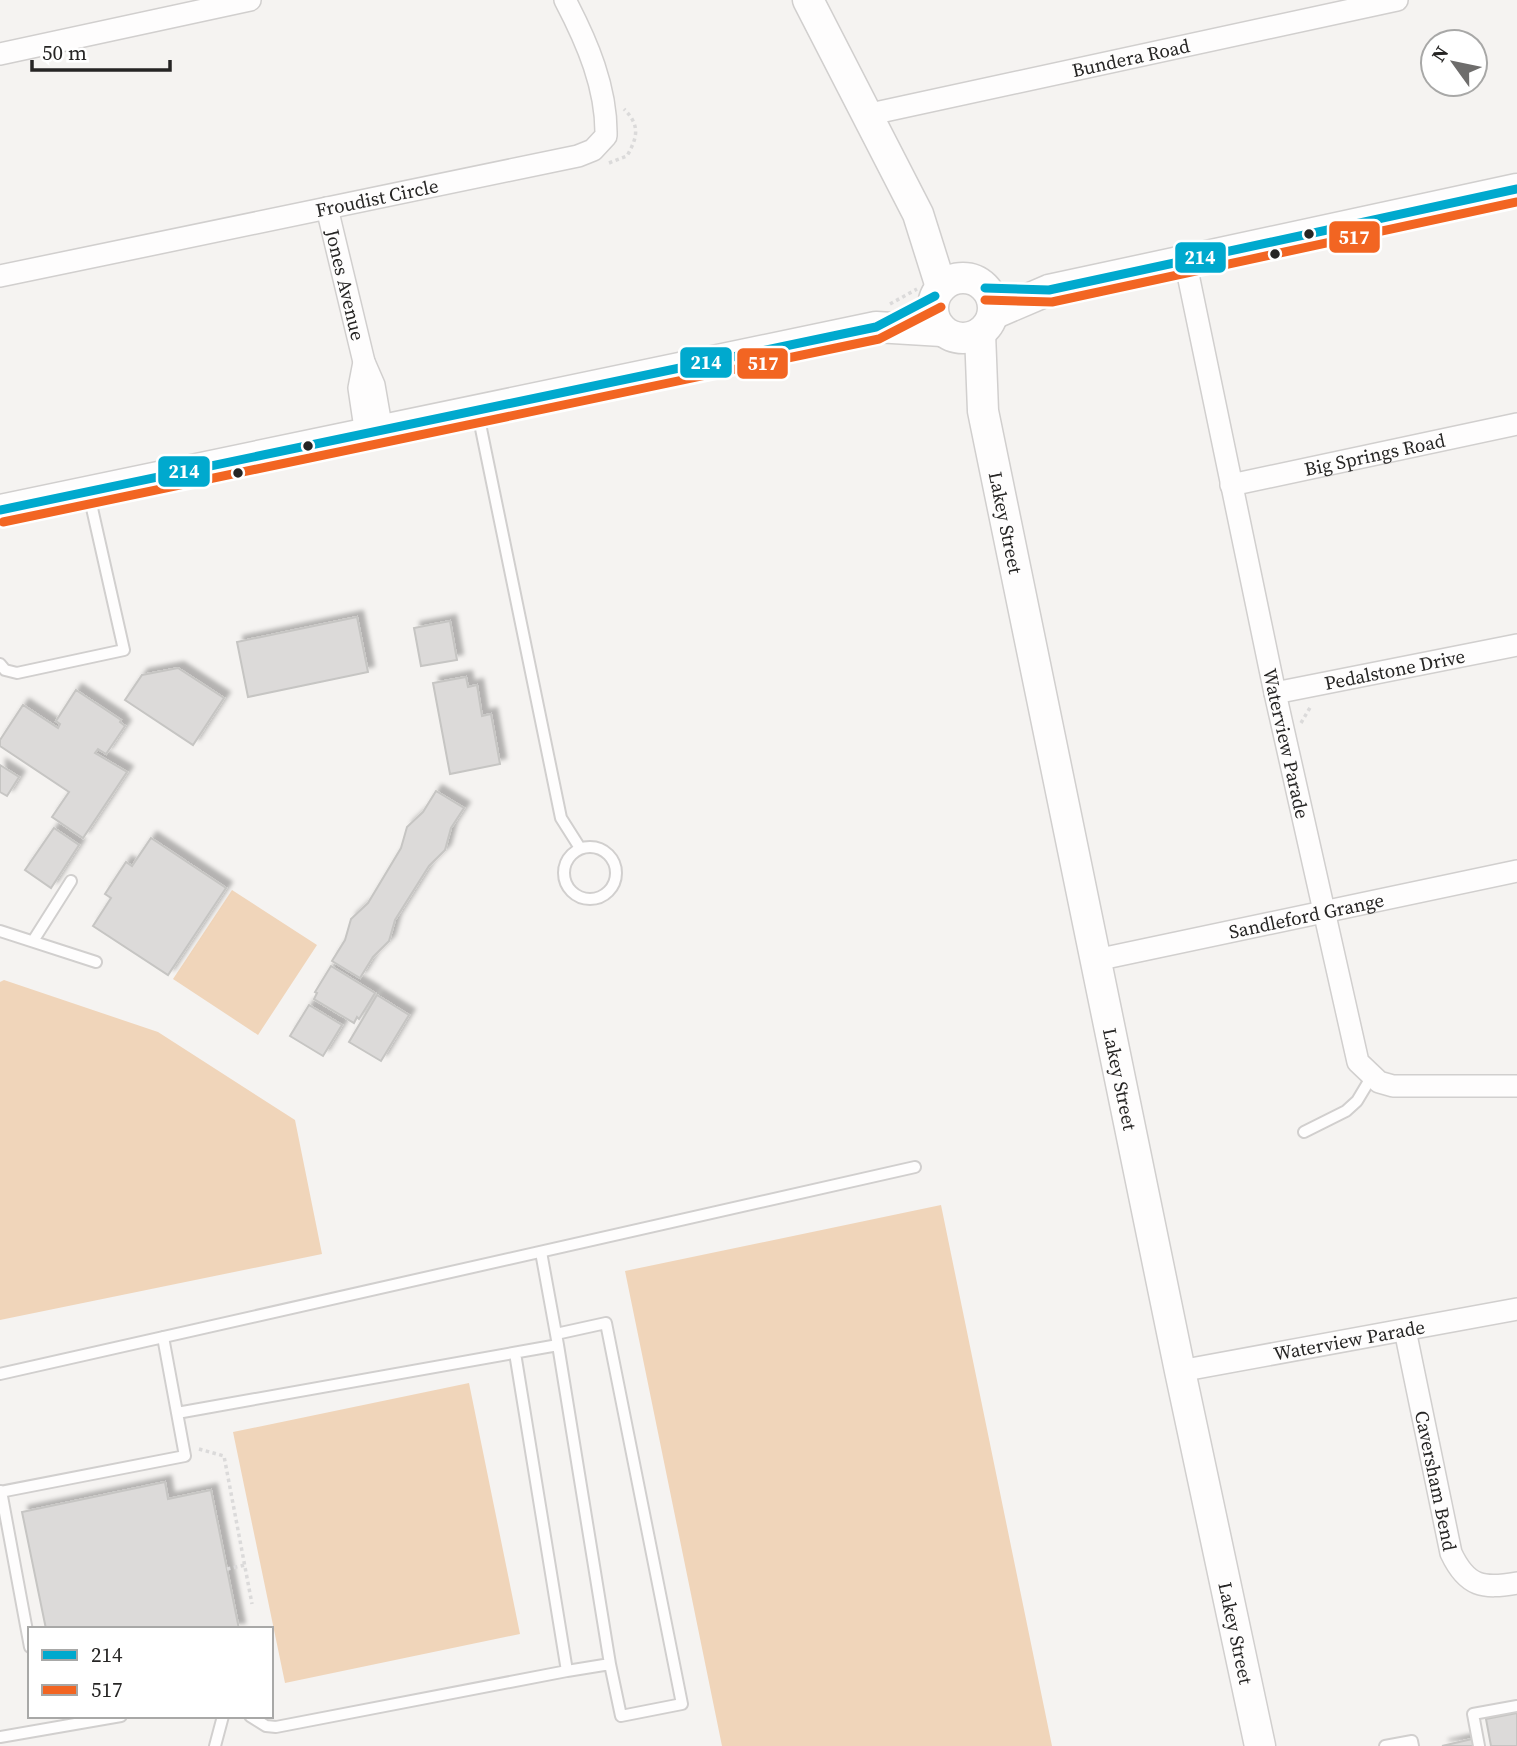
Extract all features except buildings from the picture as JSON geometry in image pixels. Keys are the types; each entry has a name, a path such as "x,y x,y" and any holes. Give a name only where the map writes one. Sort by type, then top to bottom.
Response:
{"street":[{"path":"0,54 250,0"},
{"name":"Froudist Circle","path":"0,276 579,156 593,150 606,136 607,112 595,68 565,0"},
{"name":"Lakey Street","path":"808,0 918,214 961,308 1260,1746"},
{"name":"Bundera Road","path":"866,115 1397,0"},
{"path":"0,510 876,327 1517,189"},
{"name":"Jones Avenue","path":"327,208 364,362 359,388 374,433"},
{"name":"Waterview Parade","path":"1185,260 1323,911 1358,1062 1372,1076"},
{"name":"Big Springs Road","path":"1231,485 1517,424"},
{"name":"Pedalstone Drive","path":"1275,693 1517,645"},
{"name":"Sandleford Grange","path":"1096,960 1517,870"},
{"path":"1372,1076 1379,1082 1393,1086 1517,1086"},
{"name":"Waterview Parade","path":"1180,1371 1517,1309"},
{"name":"Caversham Bend","path":"1405,1330 1451,1553 1463,1574 1476,1583 1492,1588 1517,1583"}],"lane":[{"path":"477,411 561,818 580,849"},
{"path":"0,664 5,670 17,673 124,650 89,492"},
{"path":"597,848 605,851 615,865 616,873 610,890 595,899 578,897 566,884 564,867 573,853 580,849 597,848"},
{"path":"33,941 71,881"},
{"path":"0,931 96,962"},
{"path":"1304,1132 1346,1111 1357,1101 1372,1076"},
{"path":"0,1374 915,1167"},
{"path":"177,1413 515,1353 557,1339 606,1323 682,1704 621,1716 610,1664 557,1339 541,1252"},
{"path":"28,1637 0,1492 185,1456 163,1337"},
{"path":"515,1353 567,1671"},
{"path":"253,1718 266,1726 275,1727 610,1664"},
{"path":"1479,1746 1473,1714 1517,1706"},
{"path":"43,1718 45,1729"},
{"path":"0,1737 109,1718"},
{"path":"215,1746 222,1718"},
{"path":"1385,1746 1412,1741 1413,1746"}],"path":[{"path":"1299,729 1311,706"},
{"path":"183,1445 224,1456 252,1604"},
{"path":"227,1569 245,1566"}],"shaded area":[{"path":"232,890 317,945 258,1035 173,979"},
{"path":"4,980 158,1032 295,1120 322,1254 0,1320 0,982"},
{"path":"941,1205 1052,1746 722,1746 625,1271"},
{"path":"469,1383 520,1634 285,1683 233,1432"}],"transit line":[{"name":"214","path":"985,288 1049,290 1517,189"},
{"name":"517","path":"985,300 1052,302 1517,202"},
{"name":"214","path":"0,510 876,327 935,296"},
{"name":"517","path":"3,522 879,339 941,307"}]}
